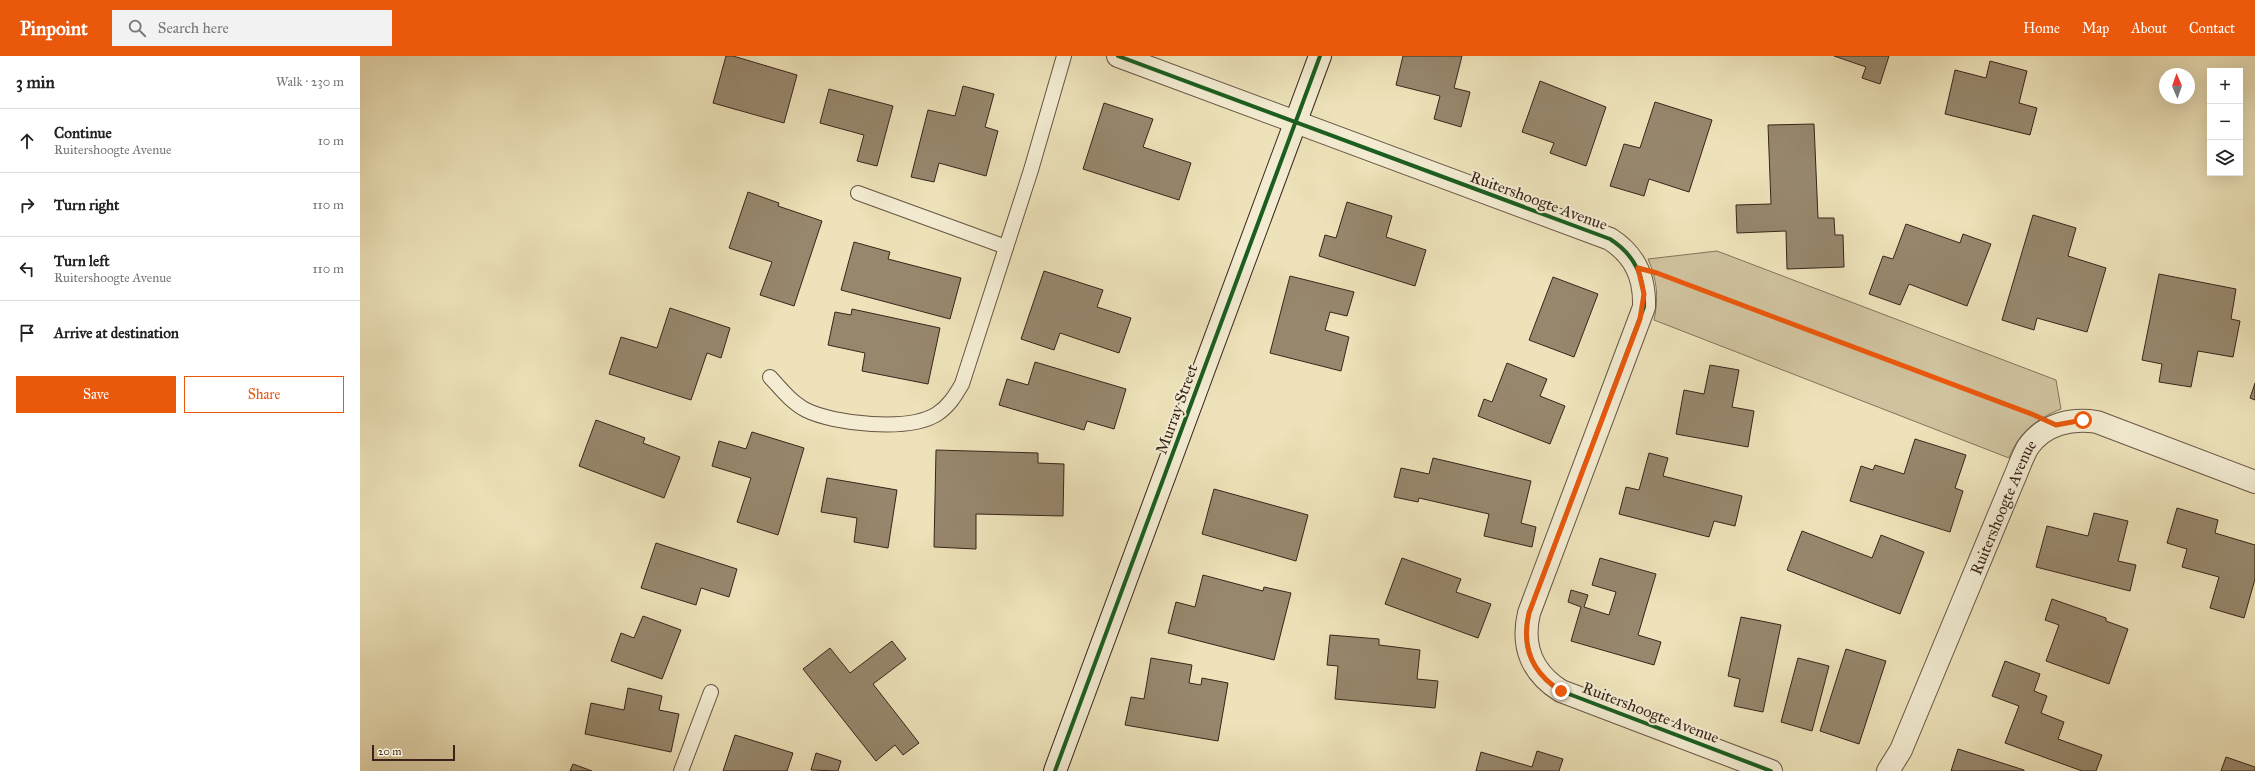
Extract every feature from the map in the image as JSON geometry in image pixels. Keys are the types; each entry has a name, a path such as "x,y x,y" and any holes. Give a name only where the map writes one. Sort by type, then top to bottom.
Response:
{"street":[{"name":"Ruitershoogte Avenue","path":"1118,56 1610,239 1630,256 1638,268 1643,280 1644,307 1529,613 1526,626 1528,653 1541,676 1561,691 1771,771"},
{"name":"Murray Street","path":"1055,771 1320,56"},
{"name":"Ruitershoogte Avenue","path":"1888,771 1901,750 2028,447 2039,435 2056,425 2083,420 2097,422 2255,482"}],"lane":[{"path":"770,378 788,397 806,410 833,420 866,424 915,422 935,415 951,403 962,384 1031,170 1064,56"},
{"path":"858,193 1006,247"},
{"path":"681,771 711,692"}],"path":[{"path":"1638,268 1672,278 2034,415 2056,425"}],"shaded area":[{"path":"1717,251 2056,380 2061,409 2044,417 2029,428 2018,441 2009,458 1654,320 1657,296 1655,281 1648,259"}],"building":[{"path":"726,56 733,56 797,75 784,123 713,103"},
{"path":"1403,56 1462,56 1454,88 1470,92 1461,127 1434,119 1440,96 1396,85"},
{"path":"1834,56 1889,56 1880,84 1862,78 1866,67"},
{"path":"1990,61 2027,71 2019,103 2037,108 2030,135 1945,114 1955,70 1986,78"},
{"path":"1540,81 1606,107 1586,166 1550,153 1554,143 1522,132"},
{"path":"963,86 994,94 985,127 998,131 986,176 939,163 934,182 911,177 928,110 955,116"},
{"path":"829,89 893,106 877,166 857,161 864,135 820,123"},
{"path":"1655,102 1712,120 1689,192 1649,179 1644,196 1610,186 1624,144 1640,148"},
{"path":"1104,103 1153,119 1143,147 1191,163 1179,200 1083,169"},
{"path":"1814,124 1818,218 1834,218 1835,235 1843,235 1844,267 1787,269 1786,231 1737,233 1736,205 1771,204 1768,125"},
{"path":"748,192 779,203 778,206 822,221 794,306 760,295 772,262 729,248"},
{"path":"1347,202 1392,216 1386,237 1426,250 1415,286 1319,256 1325,235 1336,238"},
{"path":"2033,215 2076,228 2068,256 2106,268 2087,332 2037,318 2034,330 2002,320"},
{"path":"1906,224 1960,243 1963,234 1991,244 1967,306 1909,284 1900,305 1869,294 1883,256 1893,259"},
{"path":"854,242 890,252 888,259 961,278 950,319 841,290"},
{"path":"1044,271 1103,290 1097,307 1131,318 1119,353 1060,333 1054,350 1021,339"},
{"path":"2159,274 2236,289 2231,319 2240,321 2233,357 2198,351 2191,387 2159,382 2162,364 2142,360"},
{"path":"1290,276 1354,292 1347,316 1330,312 1325,330 1349,337 1341,371 1270,353"},
{"path":"1553,277 1598,294 1574,357 1529,340"},
{"path":"670,308 730,328 721,358 707,353 691,400 609,374 621,337 657,348"},
{"path":"852,309 940,328 928,384 862,371 865,353 828,345 835,312 851,315"},
{"path":"1035,362 1126,389 1114,429 1087,421 1084,430 999,405 1007,379 1028,385"},
{"path":"1507,363 1547,379 1540,396 1565,406 1550,444 1478,416 1484,399 1492,402"},
{"path":"1710,365 1739,370 1732,407 1754,411 1748,447 1676,434 1684,390 1704,394"},
{"path":"2255,383 2255,400 2250,398"},
{"path":"596,420 645,438 643,443 680,457 664,498 579,466"},
{"path":"752,432 804,448 778,535 737,522 751,478 712,466 719,441 746,449"},
{"path":"1915,439 1966,455 1955,488 1963,491 1950,532 1850,501 1861,466 1873,470 1875,465 1904,474"},
{"path":"936,450 1038,453 1038,463 1064,464 1063,516 976,514 976,549 934,547"},
{"path":"1649,453 1668,458 1663,476 1742,496 1735,526 1714,521 1709,537 1619,514 1626,487 1639,490"},
{"path":"1433,458 1531,481 1521,523 1536,527 1532,547 1484,536 1489,514 1419,498 1418,502 1394,497 1401,468 1429,474"},
{"path":"827,478 897,490 888,548 854,542 857,518 821,512"},
{"path":"1214,489 1308,515 1296,561 1202,534"},
{"path":"2177,508 2218,520 2215,533 2255,545 2255,579 2244,618 2210,608 2219,577 2182,567 2187,549 2167,543"},
{"path":"2094,513 2128,521 2118,561 2136,565 2130,591 2036,567 2047,526 2088,536"},
{"path":"1802,531 1872,558 1881,535 1924,552 1900,614 1787,570"},
{"path":"656,543 737,569 729,597 701,588 696,605 641,588"},
{"path":"1402,558 1461,579 1456,592 1491,604 1478,638 1385,604"},
{"path":"1600,558 1656,574 1638,635 1661,642 1654,665 1571,641 1581,607 1568,602 1571,590 1588,595 1584,607 1609,615 1616,592 1592,585"},
{"path":"1203,575 1263,591 1264,587 1291,593 1274,660 1168,633 1176,602 1195,607"},
{"path":"2052,599 2106,618 2106,621 2128,629 2109,684 2046,661 2059,625 2045,620"},
{"path":"643,616 681,630 662,679 611,661 621,633 634,638"},
{"path":"1741,617 1781,625 1763,712 1734,706 1740,679 1728,676"},
{"path":"1330,635 1379,639 1379,645 1420,650 1417,679 1438,681 1435,708 1335,699 1338,666 1327,665"},
{"path":"892,641 906,659 873,684 919,743 903,755 895,745 876,761 803,669 830,648 850,673"},
{"path":"1846,649 1886,661 1859,744 1820,731"},
{"path":"1151,658 1192,665 1189,683 1201,685 1202,678 1228,683 1218,741 1125,725 1131,697 1144,699"},
{"path":"1798,658 1829,666 1812,731 1781,722"},
{"path":"2005,661 2040,674 2034,691 2047,696 2041,713 2064,722 2058,739 2102,755 2096,771 2082,771 2005,743 2019,706 1992,696"},
{"path":"628,688 662,696 659,710 679,714 671,752 585,734 591,703 624,710"},
{"path":"735,735 793,753 787,771 723,771"},
{"path":"1958,749 2024,770 2024,771 1951,771"},
{"path":"1537,751 1563,759 1559,771 1476,771 1481,752 1532,767"},
{"path":"816,753 841,761 838,771 811,770"},
{"path":"2226,757 2255,767 2255,771 2221,771"},
{"path":"573,764 592,771 570,771"}],"cycle path":[{"path":"1118,56 1610,239 1626,252 1637,268 1643,286 1644,307 1529,613 1527,625 1528,648 1536,667 1551,684 1561,691 1771,771"},
{"path":"1055,771 1320,56"}],"route":[{"path":"1561,691 1541,676 1534,666 1528,653 1526,626 1529,613 1644,307 1643,280 1638,268 1657,273 2034,415 2056,425 2083,420"}]}
